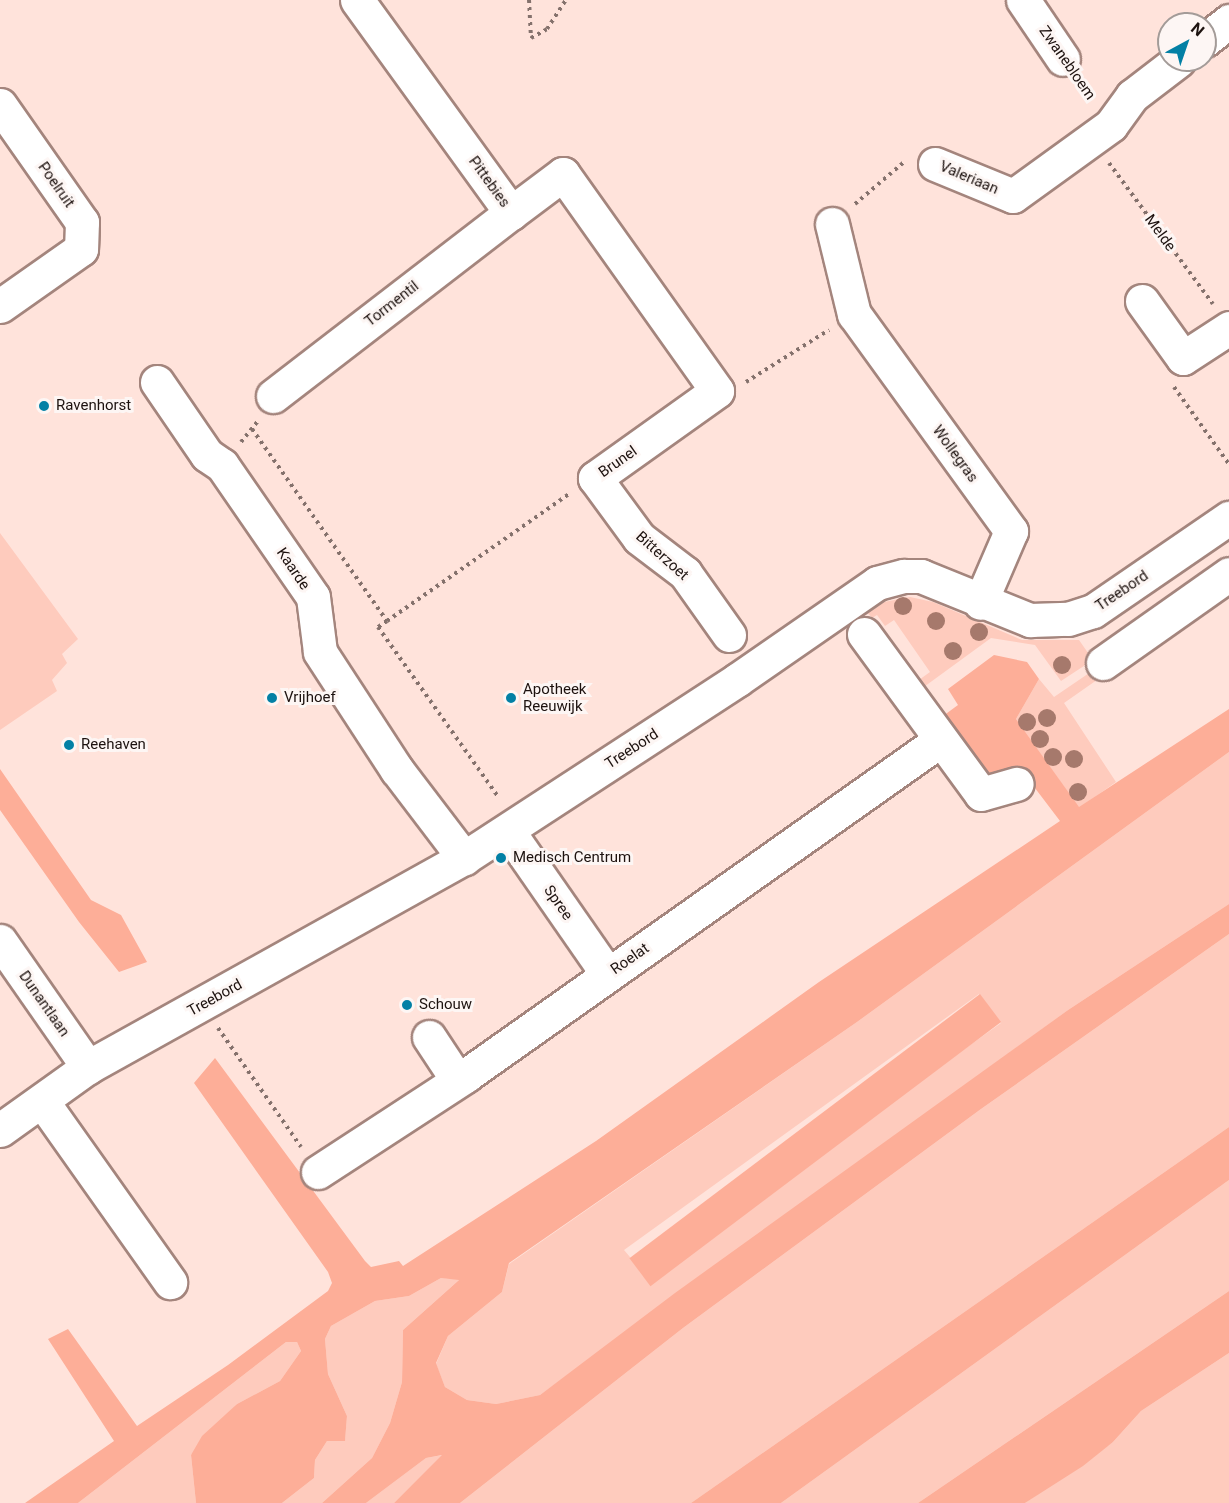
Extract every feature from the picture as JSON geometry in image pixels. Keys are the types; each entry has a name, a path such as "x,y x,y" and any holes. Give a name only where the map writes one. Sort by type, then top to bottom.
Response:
{"street":[{"name":"Pittebies","path":"357,0 511,213 563,174 717,391"},
{"name":"Zwanebloem","path":"1023,0 1063,59"},
{"path":"1217,30 1229,21"},
{"name":"Valeriaan","path":"935,164 1013,196 1101,132 1132,96 1163,72"},
{"name":"Poelruit","path":"0,105 82,222 81,249 0,306"},
{"name":"Tormentil","path":"273,396 511,213"},
{"path":"832,224 854,314"},
{"path":"1142,301 1183,358 1222,318"},
{"name":"Wollegras","path":"854,314 1011,531 980,603"},
{"name":"Kaarde","path":"157,381 207,455 222,465 313,597 320,652 397,770 464,858"},
{"name":"Brunel","path":"595,478 717,391"},
{"name":"Bitterzoet","path":"595,478 639,538 685,573 729,635"},
{"name":"Treebord","path":"0,1130 88,1067 464,858 877,584 903,576 921,576 980,603 1030,620 1068,619 1093,611 1229,518"},
{"path":"1104,663 1229,574"},
{"path":"864,634 939,741 981,794 1017,784"},
{"name":"Roelat","path":"318,1172 456,1078 465,1076 939,741"},
{"name":"Spree","path":"513,827 608,975"},
{"name":"Dunantlaan","path":"0,941 88,1067"},
{"path":"429,1037 456,1078"},
{"path":"42,1101 170,1282"}],"path":[{"path":"529,0 531,38 547,29 566,0"},
{"name":"Zwanebloem","path":"1063,59 1101,132"},
{"name":"Melde","path":"1101,132 1222,318"},
{"name":"Valeriaan","path":"832,224 917,151 935,164"},
{"path":"717,391 744,384 854,314"},
{"path":"1183,358 1170,381 1229,464"},
{"path":"252,429 387,621 378,627 513,827"},
{"name":"Brunel","path":"387,621 595,478"},
{"path":"202,1005 318,1172"}],"shaded area":[{"path":"0,533 78,639 62,654 67,663 52,680 57,691 0,730"},
{"path":"910,597 933,602 1022,640 1079,640 1093,660 1061,681 1035,645 991,638 917,692 912,685 930,672 894,620 885,626 877,615 872,618 867,612 884,602"},
{"path":"994,655 1027,662 1039,679 1016,719 1079,807 1229,709 1229,752 857,1022 509,1263 502,1292 448,1336 436,1363 445,1387 467,1400 496,1404 540,1395 675,1293 1068,1010 1229,904 1229,934 981,1109 683,1328 460,1503 394,1503 442,1455 426,1458 366,1503 322,1503 372,1458 390,1423 402,1382 403,1330 459,1280 441,1278 409,1296 375,1301 331,1326 325,1339 328,1374 347,1416 345,1441 327,1441 315,1460 314,1478 282,1503 196,1503 191,1455 202,1436 237,1404 280,1381 301,1351 297,1342 286,1342 78,1503 25,1503 114,1441 48,1339 68,1329 137,1426 228,1365 328,1291 332,1283 328,1272 194,1083 215,1058 365,1261 371,1267 399,1261 403,1266 596,1141 819,982 1060,821 1019,767 984,774 943,716 958,705 948,689"},
{"path":"1098,667 1104,675 1064,703 1116,782 1079,808 1016,719 1039,679 1054,697"},
{"path":"1229,752 1229,904 1068,1010 540,1395 496,1404 467,1400 445,1387 436,1364 448,1336 502,1292 509,1264 857,1022","holes":["979,994 1001,1023 646,1276 624,1250"]},
{"path":"0,769 91,900 121,915 147,962 119,972 79,922 0,810"},
{"path":"1229,934 1229,1127 691,1503 460,1503 683,1328 981,1109"},
{"path":"980,994 1001,1022 650,1286 629,1258"},
{"path":"1229,1127 1229,1180 781,1503 691,1503"},
{"path":"1229,1180 1229,1291 918,1503 781,1503"},
{"path":"441,1278 460,1279 403,1330 402,1382 390,1423 372,1458 322,1503 282,1503 314,1478 315,1460 327,1441 345,1440 347,1416 328,1374 325,1339 331,1326 375,1301 409,1296"},
{"path":"1229,1291 1229,1353 1141,1411 1113,1442 1083,1466 1025,1503 918,1503"},
{"path":"286,1342 297,1342 301,1351 280,1381 237,1404 191,1455 196,1503 78,1503"},
{"path":"1229,1353 1229,1503 1025,1503 1113,1442 1141,1411"},
{"path":"443,1455 394,1503 366,1503 426,1458"}],"place":[{"name":"Ravenhorst","path":"44,406"},
{"name":"Vrijhoef","path":"272,698"},
{"name":"Apotheek Reeuwijk","path":"511,698"},
{"name":"Reehaven","path":"69,745"},
{"name":"Medisch Centrum","path":"501,858"},
{"name":"Schouw","path":"407,1005"}]}
